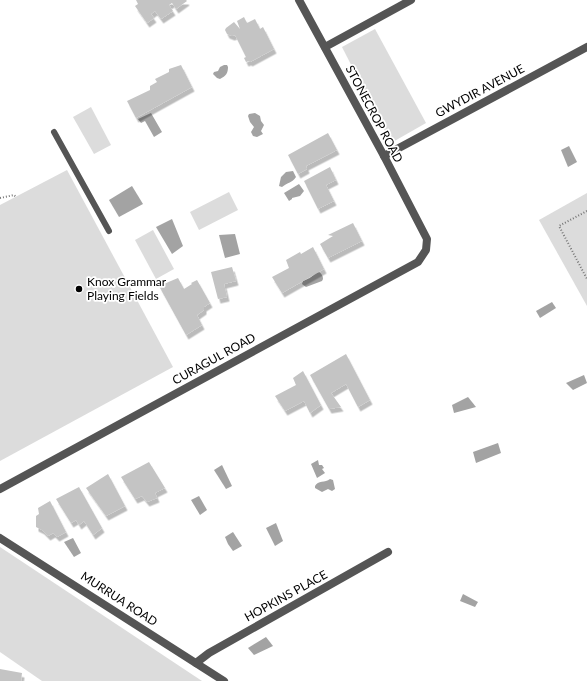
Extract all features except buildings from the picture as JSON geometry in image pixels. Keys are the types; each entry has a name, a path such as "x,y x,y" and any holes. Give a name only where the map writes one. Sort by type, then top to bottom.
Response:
{"street":[{"name":"STONECROP ROAD","path":"299,0 384,156 427,239"},
{"path":"325,47 411,0"},
{"name":"GWYDIR AVENUE","path":"384,156 587,47"},
{"name":"CURAGUL ROAD","path":"0,489 418,262 426,250 427,239"},
{"name":"MURRUA ROAD","path":"0,538 224,681"},
{"name":"HOPKINS PLACE","path":"196,663 209,653 388,552"}],"lane":[{"path":"54,132 109,231"}],"path":[{"path":"0,198 14,195 16,197"},
{"path":"587,211 559,226 587,279"}],"shaded area":[{"path":"375,29 426,123 391,143 342,47"},
{"path":"227,65 228,67 227,73 220,79 217,78 213,74 214,72 218,71 220,67"},
{"path":"91,107 111,145 94,154 73,117"},
{"path":"151,113 162,132 154,137 145,121 141,123 138,119"},
{"path":"255,113 260,116 264,125 261,131 263,134 257,137 253,136 251,132 254,127 248,116 249,114"},
{"path":"569,146 577,162 568,167 561,150"},
{"name":"Knox Grammar Playing Fields","path":"67,170 173,367 0,461 0,205"},
{"path":"293,171 296,177 282,187 279,186 281,177 286,172"},
{"path":"299,184 304,191 300,196 292,198 289,201 284,193"},
{"path":"132,186 143,204 119,217 109,200"},
{"path":"229,192 238,210 199,230 190,212"},
{"path":"587,193 587,306 539,220"},
{"path":"172,219 183,246 172,254 156,227"},
{"path":"153,230 174,269 156,279 135,240"},
{"path":"235,234 240,254 225,258 219,235"},
{"path":"319,272 323,276 322,281 306,287 302,284 303,281"},
{"path":"552,302 556,308 540,318 536,311"},
{"path":"584,375 587,383 573,390 566,383"},
{"path":"468,397 476,407 454,413 452,405"},
{"path":"498,443 501,453 476,463 473,452"},
{"path":"318,460 319,465 322,465 324,468 322,469 325,473 317,478 311,464"},
{"path":"222,465 232,486 226,489 214,470"},
{"path":"330,479 333,480 335,489 332,491 328,489 322,492 315,488 316,484"},
{"path":"199,496 207,510 200,515 191,500"},
{"path":"276,523 283,541 275,546 266,528"},
{"path":"233,532 242,546 233,551 225,537"},
{"path":"73,538 81,553 74,557 64,542"},
{"path":"0,547 202,681 42,681 0,652"},
{"path":"463,594 478,602 475,607 460,601"},
{"path":"266,637 273,646 254,655 248,648"}],"place":[{"name":"Knox Grammar Playing Fields","path":"79,289"}]}
